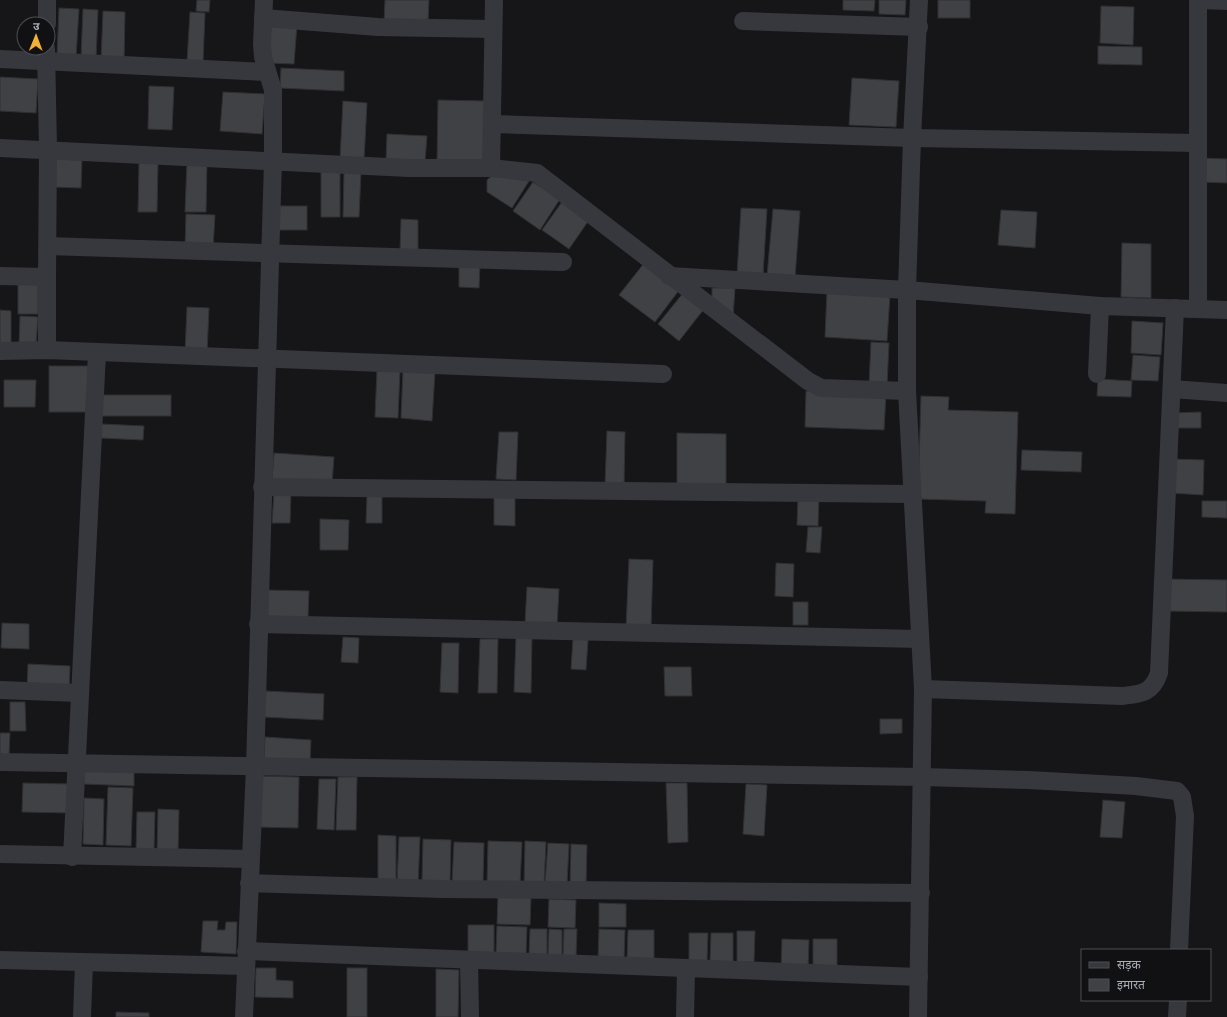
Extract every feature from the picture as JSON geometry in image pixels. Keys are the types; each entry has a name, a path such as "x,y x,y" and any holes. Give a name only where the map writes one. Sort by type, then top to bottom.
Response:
{"street":[{"path":"47,0 47,16"},
{"path":"244,1017 255,767 262,487 273,161 274,90 263,57 264,0"},
{"path":"491,168 492,29 494,0"},
{"path":"918,1017 921,893 922,689 911,494 907,390 912,138 920,0"},
{"path":"1198,0 1198,309"},
{"path":"1201,0 1227,2"},
{"path":"263,18 378,27 492,29"},
{"path":"743,21 918,27"},
{"path":"0,59 34,56"},
{"path":"46,56 48,149 47,350"},
{"path":"56,56 267,72"},
{"path":"492,124 912,138 1197,142"},
{"path":"0,148 48,149 409,168 491,168 537,173 669,276 808,381 821,388 907,390"},
{"path":"48,246 270,252 414,259 563,262"},
{"path":"0,276 47,277"},
{"path":"669,276 908,290 1100,306 1227,310"},
{"path":"1097,374 1100,306"},
{"path":"922,689 1122,696 1147,691 1156,682 1158,673 1175,308"},
{"path":"0,350 47,350 664,374"},
{"path":"72,857 97,353"},
{"path":"1172,389 1227,393"},
{"path":"262,487 911,494"},
{"path":"258,624 920,639"},
{"path":"0,690 79,693"},
{"path":"0,762 922,777 1136,786 1177,791 1182,797 1185,816 1179,949"},
{"path":"0,854 72,857 250,860"},
{"path":"249,883 442,889 921,893"},
{"path":"0,960 84,963 246,958 469,960 919,978"},
{"path":"469,960 470,1017"},
{"path":"82,1017 84,963"},
{"path":"685,1017 686,969"},
{"path":"1177,1017 1178,1001"}],"building":[{"path":"197,0 210,0 209,12 196,11"},
{"path":"385,0 429,0 428,22 384,22"},
{"path":"843,0 875,0 874,11 843,10"},
{"path":"879,0 906,0 905,15 879,14"},
{"path":"938,0 970,0 970,18 938,18"},
{"path":"1101,6 1134,7 1133,45 1100,43"},
{"path":"59,8 79,9 76,57 57,56"},
{"path":"83,9 98,10 96,59 81,58"},
{"path":"103,11 125,12 124,62 101,61"},
{"path":"190,12 205,13 203,63 187,62"},
{"path":"271,23 297,24 294,64 269,63"},
{"path":"1098,46 1142,47 1142,65 1098,64"},
{"path":"281,68 344,71 344,91 280,88"},
{"path":"0,77 38,79 36,113 0,111"},
{"path":"852,78 899,81 896,127 849,125"},
{"path":"149,86 174,87 172,130 148,129"},
{"path":"223,92 265,94 262,134 220,131"},
{"path":"438,100 485,101 484,163 437,162"},
{"path":"343,101 367,103 364,160 340,159"},
{"path":"387,134 427,136 425,162 386,160"},
{"path":"1201,158 1227,159 1227,183 1201,182"},
{"path":"54,159 82,160 81,188 53,187"},
{"path":"187,162 207,163 206,212 185,212"},
{"path":"139,163 158,163 157,212 138,212"},
{"path":"321,170 340,171 340,217 321,217"},
{"path":"344,172 361,172 359,217 343,217"},
{"path":"493,175 529,181 512,208 487,192 487,180"},
{"path":"533,182 560,199 540,230 513,211"},
{"path":"562,202 589,220 569,249 542,230"},
{"path":"274,206 307,206 307,230 274,230"},
{"path":"741,208 767,209 763,276 737,275"},
{"path":"773,209 800,211 795,278 767,276"},
{"path":"1001,210 1037,212 1035,248 998,245"},
{"path":"186,214 215,215 213,249 185,248"},
{"path":"401,219 418,220 418,252 400,251"},
{"path":"1122,243 1151,244 1151,298 1121,297"},
{"path":"645,262 680,289 655,322 619,295"},
{"path":"459,264 480,264 479,288 459,287"},
{"path":"18,280 38,280 38,314 18,314"},
{"path":"712,288 735,288 733,318 712,306"},
{"path":"827,291 890,295 887,341 825,337"},
{"path":"684,292 704,309 679,341 658,324"},
{"path":"187,307 209,308 207,354 185,353"},
{"path":"0,310 11,311 11,343 0,343"},
{"path":"20,316 38,317 36,344 19,344"},
{"path":"1132,321 1163,323 1161,355 1131,353"},
{"path":"871,342 889,343 887,386 869,385"},
{"path":"1133,355 1160,357 1158,381 1131,380"},
{"path":"49,366 92,366 92,412 49,412"},
{"path":"377,370 400,370 398,418 375,417"},
{"path":"403,370 435,372 432,421 401,418"},
{"path":"1098,379 1132,381 1131,397 1097,396"},
{"path":"4,380 36,380 35,407 4,407"},
{"path":"806,391 886,394 884,430 805,427"},
{"path":"97,395 171,395 171,416 97,416"},
{"path":"921,396 949,397 948,410 1018,412 1015,514 985,513 986,501 918,499"},
{"path":"1201,412 1201,428 1171,428 1171,413"},
{"path":"101,424 144,426 143,440 100,438"},
{"path":"607,431 625,432 624,485 605,485"},
{"path":"499,432 518,432 516,480 496,479"},
{"path":"677,433 726,434 726,490 677,489"},
{"path":"1022,450 1082,452 1081,472 1021,470"},
{"path":"274,453 334,457 332,484 272,480"},
{"path":"1172,459 1204,460 1203,495 1171,493"},
{"path":"274,492 291,493 290,523 272,523"},
{"path":"367,495 382,495 382,523 366,523"},
{"path":"494,496 515,496 515,526 494,525"},
{"path":"798,496 819,497 818,526 797,525"},
{"path":"1202,501 1227,501 1227,518 1202,517"},
{"path":"320,519 349,520 348,550 320,550"},
{"path":"808,527 822,527 820,553 806,552"},
{"path":"629,559 653,560 651,629 626,628"},
{"path":"776,563 794,564 793,597 775,596"},
{"path":"1165,579 1227,580 1227,612 1165,611"},
{"path":"527,587 559,589 557,625 525,623"},
{"path":"266,590 309,591 308,617 266,617"},
{"path":"793,602 808,602 808,625 793,625"},
{"path":"2,623 29,624 29,649 1,648"},
{"path":"343,637 359,638 358,663 341,662"},
{"path":"516,637 532,637 531,693 514,692"},
{"path":"480,639 498,639 497,693 478,693"},
{"path":"573,639 588,640 586,670 571,669"},
{"path":"442,643 459,643 458,693 440,692"},
{"path":"28,664 70,666 69,691 27,689"},
{"path":"664,667 691,667 692,696 665,696"},
{"path":"266,691 324,694 323,720 264,717"},
{"path":"10,702 25,702 26,731 10,731"},
{"path":"880,719 902,719 902,733 880,734"},
{"path":"0,733 10,733 9,754 0,754"},
{"path":"265,737 311,740 310,762 264,760"},
{"path":"85,765 134,767 134,786 84,784"},
{"path":"259,776 299,777 298,828 258,827"},
{"path":"338,777 357,777 356,830 336,830"},
{"path":"319,779 336,779 334,830 317,829"},
{"path":"23,783 70,784 70,813 22,812"},
{"path":"666,783 687,783 688,842 668,843"},
{"path":"746,784 767,785 764,836 743,834"},
{"path":"108,787 133,788 131,846 106,845"},
{"path":"84,798 104,799 103,845 83,844"},
{"path":"1103,800 1125,802 1122,838 1100,837"},
{"path":"158,809 179,810 178,852 157,851"},
{"path":"137,812 155,812 154,852 136,851"},
{"path":"378,835 396,836 396,882 378,882"},
{"path":"399,837 420,837 418,885 397,884"},
{"path":"423,839 451,840 450,882 422,881"},
{"path":"488,841 522,842 520,885 487,884"},
{"path":"525,841 546,842 544,885 524,884"},
{"path":"454,842 484,843 483,885 452,884"},
{"path":"548,843 569,844 567,885 545,883"},
{"path":"571,844 587,845 586,886 570,886"},
{"path":"498,896 531,898 530,925 497,924"},
{"path":"549,899 576,900 575,928 548,927"},
{"path":"599,903 626,904 626,927 599,927"},
{"path":"203,921 218,921 217,930 225,930 226,922 237,922 236,954 201,952"},
{"path":"468,925 494,925 494,953 468,953"},
{"path":"497,926 527,927 526,955 496,954"},
{"path":"530,929 547,929 547,955 529,955"},
{"path":"549,929 562,930 562,957 548,956"},
{"path":"564,929 577,929 576,957 563,957"},
{"path":"599,929 625,930 624,961 598,960"},
{"path":"628,930 654,930 654,961 627,960"},
{"path":"737,931 755,931 754,962 737,962"},
{"path":"689,933 708,933 707,962 689,962"},
{"path":"711,933 733,933 733,962 710,961"},
{"path":"782,939 809,940 808,970 781,970"},
{"path":"813,939 837,939 837,971 813,970"},
{"path":"256,968 276,968 276,980 293,981 293,998 255,997"},
{"path":"347,968 367,968 367,1017 347,1017"},
{"path":"436,969 459,970 458,1017 436,1017"},
{"path":"116,1012 149,1013 149,1017 116,1017"}]}
